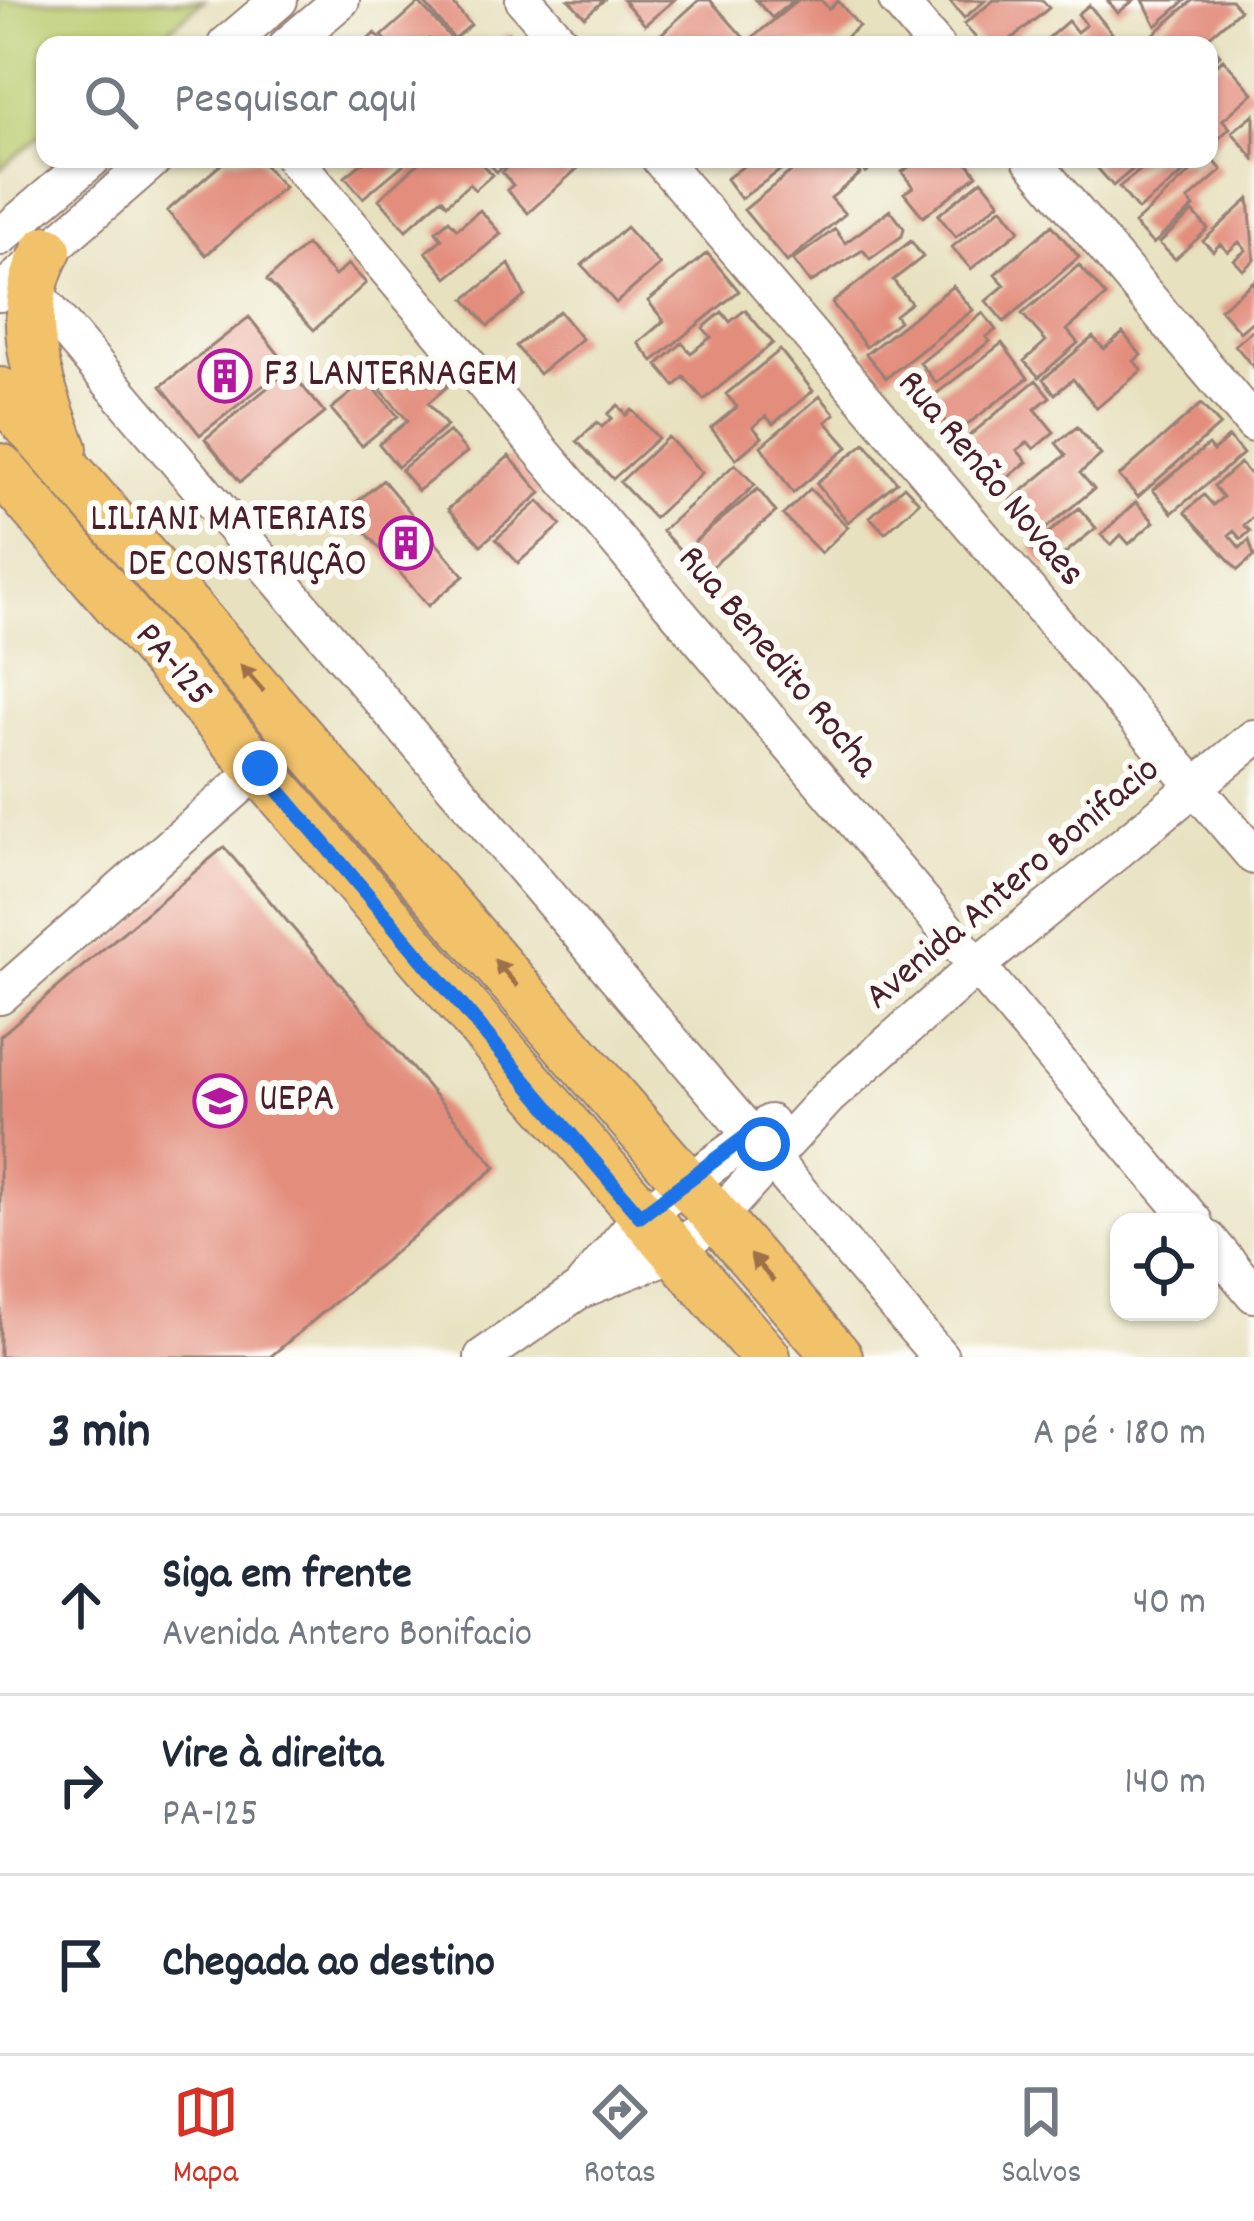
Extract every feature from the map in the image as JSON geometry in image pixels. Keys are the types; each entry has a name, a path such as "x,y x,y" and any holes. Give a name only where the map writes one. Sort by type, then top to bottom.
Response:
{"main road":[{"path":"27,278 31,350 71,471"},
{"name":"PA-125","path":"0,392 838,1357"},
{"name":"PA-125","path":"0,468 766,1357"}],"street":[{"path":"237,36 279,0"},
{"path":"299,36 341,0"},
{"path":"524,0 554,36"},
{"path":"896,0 926,36"},
{"path":"0,236 81,168"},
{"path":"144,168 27,278 940,1357"},
{"name":"Rua Benedito Rocha","path":"301,168 1186,1213"},
{"name":"Rua Renão Novaes","path":"668,168 1254,856"},
{"path":"1039,168 1254,424"},
{"name":"Avenida Antero Bonifacio","path":"578,1291 640,1216 685,1182 764,1146 1254,738"},
{"path":"0,996 260,768"},
{"name":"Avenida Antero Bonifacio","path":"578,1291 673,1253 718,1217 764,1146"},
{"path":"1218,1251 1254,1294"},
{"path":"482,1357 578,1291"}],"green space":[{"path":"0,0 204,0 161,36 36,36 36,139 0,169"}],"building":[{"path":"422,0 450,0 471,25 452,36"},
{"path":"569,0 604,0 585,17"},
{"path":"623,0 674,0 645,25"},
{"path":"699,0 710,0 742,36 659,36"},
{"path":"756,0 794,0 772,18"},
{"path":"798,0 821,0 829,9 838,1 859,26 847,36 754,36"},
{"path":"949,0 986,0 964,18"},
{"path":"994,0 1042,0 1049,8 1015,36 974,36 964,24"},
{"path":"1107,0 1134,0 1118,13"},
{"path":"1143,0 1186,0 1156,26"},
{"path":"1193,0 1231,0 1240,10 1210,36 1151,36"},
{"path":"419,3 449,36 382,36"},
{"path":"1089,5 1112,33 1050,36 1068,21 1077,32 1086,25 1078,14"},
{"path":"1223,59 1253,93 1223,120 1230,128 1218,139 1218,64"},
{"path":"1254,114 1254,159 1232,132"},
{"path":"1218,165 1222,170 1188,200 1194,207 1153,244 1134,224 1195,168"},
{"path":"217,168 267,168 284,187 206,255 167,211"},
{"path":"356,168 399,168 363,198 345,177"},
{"path":"413,168 485,168 492,175 475,190 469,184 447,204 442,198 406,230 379,199"},
{"path":"506,168 578,168 528,213 507,190 513,185 502,172"},
{"path":"741,168 783,168 741,199 726,179"},
{"path":"795,168 855,168 860,174 831,198 845,214 787,262 744,210"},
{"path":"907,168 972,168 977,175 923,217 904,193 913,187 902,172"},
{"path":"1097,168 1134,168 1113,186"},
{"path":"1143,168 1190,168 1138,210 1119,187"},
{"path":"982,180 1000,202 956,237 938,215"},
{"path":"1249,199 1254,260 1243,270 1234,260 1246,250 1239,242 1228,252 1220,244 1213,251 1203,241"},
{"path":"1002,207 1020,230 971,269 952,247"},
{"path":"480,210 501,234 447,278 426,252 442,239 436,231 449,220 457,229"},
{"path":"890,210 904,228 902,236 870,259 863,250 810,283 793,260 835,229 845,243"},
{"path":"1193,212 1208,229 1175,259 1159,243"},
{"path":"1052,225 1079,257 1004,322 986,301 1005,285 995,274"},
{"path":"626,227 660,265 616,303 582,265"},
{"path":"911,241 923,257 893,280 911,303 895,315 899,321 866,347 832,303"},
{"path":"306,245 335,276 348,264 366,283 314,330 267,280"},
{"path":"707,253 739,291 653,361 638,343 664,321 648,301"},
{"path":"509,264 525,296 488,326 465,299"},
{"path":"1079,265 1106,296 1067,330 1078,343 1039,377 1024,361 1046,341 1022,314"},
{"path":"1254,281 1254,320 1240,332 1220,309"},
{"path":"953,286 973,310 886,378 866,354"},
{"path":"745,310 773,343 704,400 684,377 675,386 657,365 682,343 691,353 711,337 703,328 722,312 730,322"},
{"path":"559,311 582,339 539,374 516,346"},
{"path":"983,313 996,330 986,337 990,341 936,383 920,363"},
{"name":"F3 LANTERNAGEM","path":"249,317 288,366 200,435 161,386"},
{"path":"1254,329 1254,368 1235,345"},
{"path":"1123,333 1141,355 1134,361 1142,370 1097,408 1073,379 1055,394 1043,379 1093,337 1104,349"},
{"path":"1002,343 1028,378 955,434 928,400"},
{"path":"780,350 813,391 773,424 766,416 753,427 762,437 736,459 711,428 737,407 726,394"},
{"path":"422,354 448,386 428,403 447,426 398,467 379,444 408,421 380,389"},
{"path":"289,370 325,413 240,482 205,439"},
{"path":"367,380 398,416 362,446 331,409"},
{"path":"1036,380 1050,397 1035,409 1054,432 1034,449 1028,442 1017,450 1027,462 999,485 962,442"},
{"path":"820,396 835,414 826,422 848,447 793,493 761,446"},
{"path":"1201,404 1220,425 1138,497 1119,476"},
{"path":"618,405 626,415 632,410 658,438 613,479 577,441 597,422 602,427"},
{"path":"1077,427 1101,455 1080,473 1094,489 1039,534 1011,500 1066,455 1056,443"},
{"path":"449,431 467,452 418,491 401,470"},
{"path":"668,437 702,473 654,518 620,482"},
{"path":"1229,437 1243,454 1172,513 1153,490 1208,445 1213,451"},
{"path":"865,443 897,482 848,522 816,483"},
{"path":"509,456 541,493 481,545 448,509"},
{"path":"1240,463 1254,479 1254,516 1244,525 1250,531 1241,539 1234,531 1229,535 1240,548 1249,540 1254,556 1238,570 1185,512 1204,495 1213,505 1223,497 1214,486"},
{"path":"735,464 755,485 694,542 758,489 776,512 703,574 662,531"},
{"name":"LILIANI MATERIAIS DE CONSTRUÇÃO","path":"383,480 464,576 428,606 347,510"},
{"path":"904,486 919,502 885,533 870,517"},
{"path":"810,489 848,527 821,553 783,515"},
{"path":"539,501 561,525 518,563 496,539"},
{"path":"1136,502 1154,522 1129,544 1121,535 1111,545 1101,535"},
{"path":"1079,508 1096,528 1047,568 1030,548"},
{"name":"UEPA","path":"224,847 496,1167 270,1357 0,1357 0,1036"}],"place":[{"name":"F3 LANTERNAGEM","path":"225,376"},
{"name":"LILIANI MATERIAIS DE CONSTRUÇÃO","path":"406,543"},
{"name":"UEPA","path":"220,1101"}],"route":[{"path":"260,768 640,1216 752,1132 763,1144"}]}
